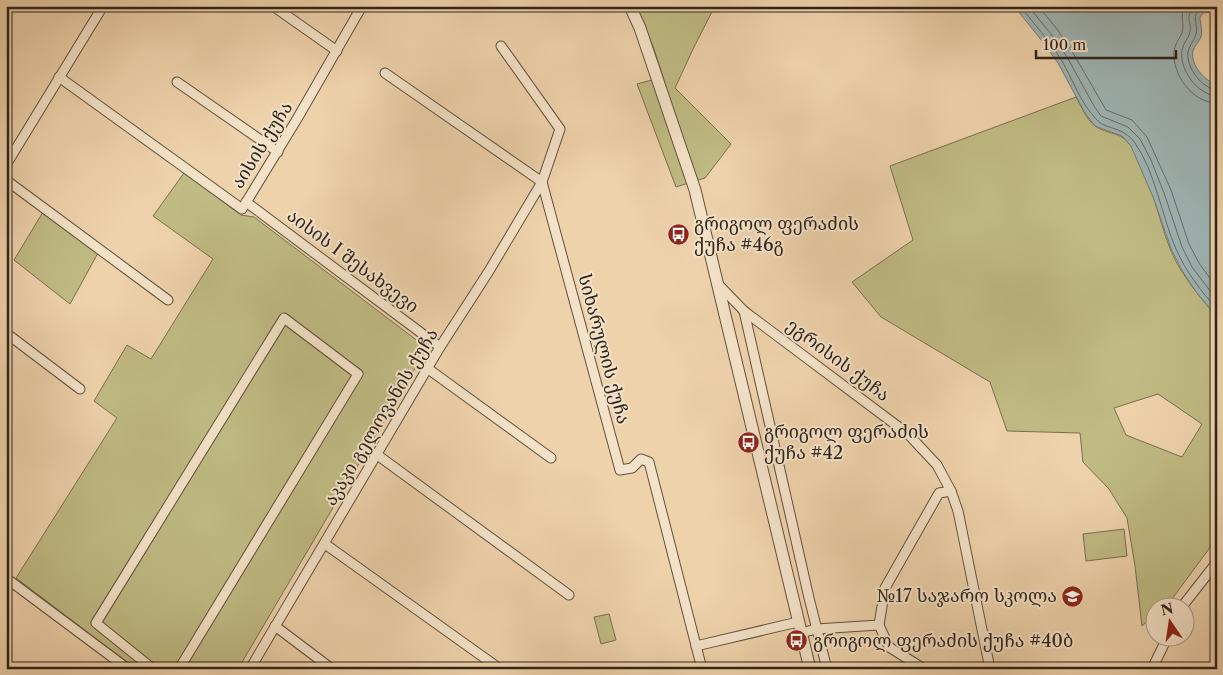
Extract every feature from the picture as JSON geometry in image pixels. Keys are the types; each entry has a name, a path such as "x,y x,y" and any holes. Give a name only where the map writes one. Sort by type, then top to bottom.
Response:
{"street":[{"path":"6,165 103,6"},
{"path":"273,6 337,51"},
{"name":"აისის ქუჩა","path":"59,77 242,209 278,152 362,6"},
{"path":"630,6 640,28 691,173 810,669"},
{"name":"აკაკი გელოვანის ქუჩა","path":"250,669 427,368 489,271 542,182 560,129 501,46"},
{"path":"386,73 542,182"},
{"path":"177,82 278,152"},
{"path":"6,180 168,300"},
{"name":"სიხარულის ქუჩა","path":"542,182 620,470 632,468 641,459 648,462 702,669"},
{"name":"აისის I შესახვევი","path":"246,202 440,347"},
{"name":"ეგრისის ქუჩა","path":"717,282 744,311 908,434 936,465 951,490 958,512 990,669"},
{"path":"744,311 816,629 827,669"},
{"path":"153,669 96,623 284,318 358,374 180,669"},
{"path":"6,333 80,389"},
{"path":"427,368 551,458"},
{"path":"376,454 569,595"},
{"path":"924,669 889,647 879,625 885,588 939,494 951,490"},
{"path":"325,544 500,669"},
{"path":"1189,598 1217,562"},
{"path":"6,578 128,669"},
{"path":"696,646 799,628 816,629 879,625"},
{"path":"275,626 332,669"},
{"path":"1152,669 1162,648"}],"shaded area":[{"path":"634,6 715,6 675,88 731,144 705,178 676,187 637,84 663,77 653,46"},
{"path":"1076,97 1084,113 1095,126 1119,135 1131,146 1144,171 1175,260 1191,286 1217,317 1217,538 1173,598 1146,598 1146,622 1142,626 1127,518 1109,489 1083,462 1080,433 1007,431 990,382 881,317 852,282 913,240 890,166","holes":["1158,394 1202,424 1182,457 1126,435 1114,408"]},
{"path":"184,173 241,215 254,217 427,348 238,669 136,669 16,578 117,418 94,401 127,345 151,359 213,259 153,216"},
{"path":"43,212 98,253 70,304 14,260"},
{"path":"1124,529 1127,556 1086,561 1083,534"},
{"path":"609,614 616,640 601,644 594,617"}],"water":[{"path":"1014,6 1217,6 1217,14 1211,12 1203,13 1200,17 1202,35 1194,49 1193,56 1199,72 1217,85 1217,317 1197,293 1172,251 1153,197 1131,146 1122,136 1095,126 1085,113 1058,63"}],"place":[{"name":"გრიგოლ ფერაძის ქუჩა #46გ","path":"678,234"},
{"name":"გრიგოლ ფერაძის ქუჩა #42","path":"748,442"},
{"name":"№17 საჯარო სკოლა","path":"1073,596"},
{"name":"გრიგოლ ფერაძის ქუჩა #40ბ","path":"797,641"}]}
